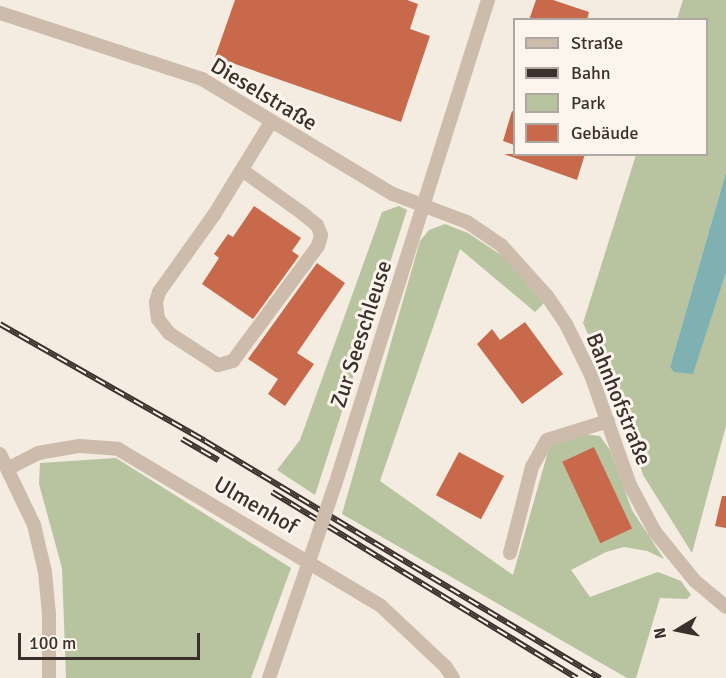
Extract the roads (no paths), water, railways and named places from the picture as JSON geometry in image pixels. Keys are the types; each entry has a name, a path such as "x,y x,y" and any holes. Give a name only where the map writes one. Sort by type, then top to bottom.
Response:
{"street":[{"name":"Zur Seeschleuse","path":"269,678 335,485 425,206 488,0"},
{"name":"Dieselstraße","path":"2,12 202,79 393,194 425,206"},
{"path":"242,170 317,225 321,235 318,246 234,362 218,365 169,333 158,319 156,302 159,292 242,170 271,122"},
{"name":"Bahnhofstraße","path":"425,206 466,222 501,245 531,277 566,324 591,375 630,485 654,532 688,574 726,607"},
{"path":"510,553 532,467 547,440 608,421"},
{"name":"Ulmenhof","path":"9,468 38,453 79,446 118,449 381,606 445,666 453,678"},
{"path":"0,454 9,468 34,525 45,572 49,614 49,678"}],"water":[{"path":"726,172 726,273 693,374 674,372 670,367"}],"railway":[{"path":"0,324 205,441 600,678"},
{"path":"182,439 218,460"},
{"path":"272,492 577,678"}]}
